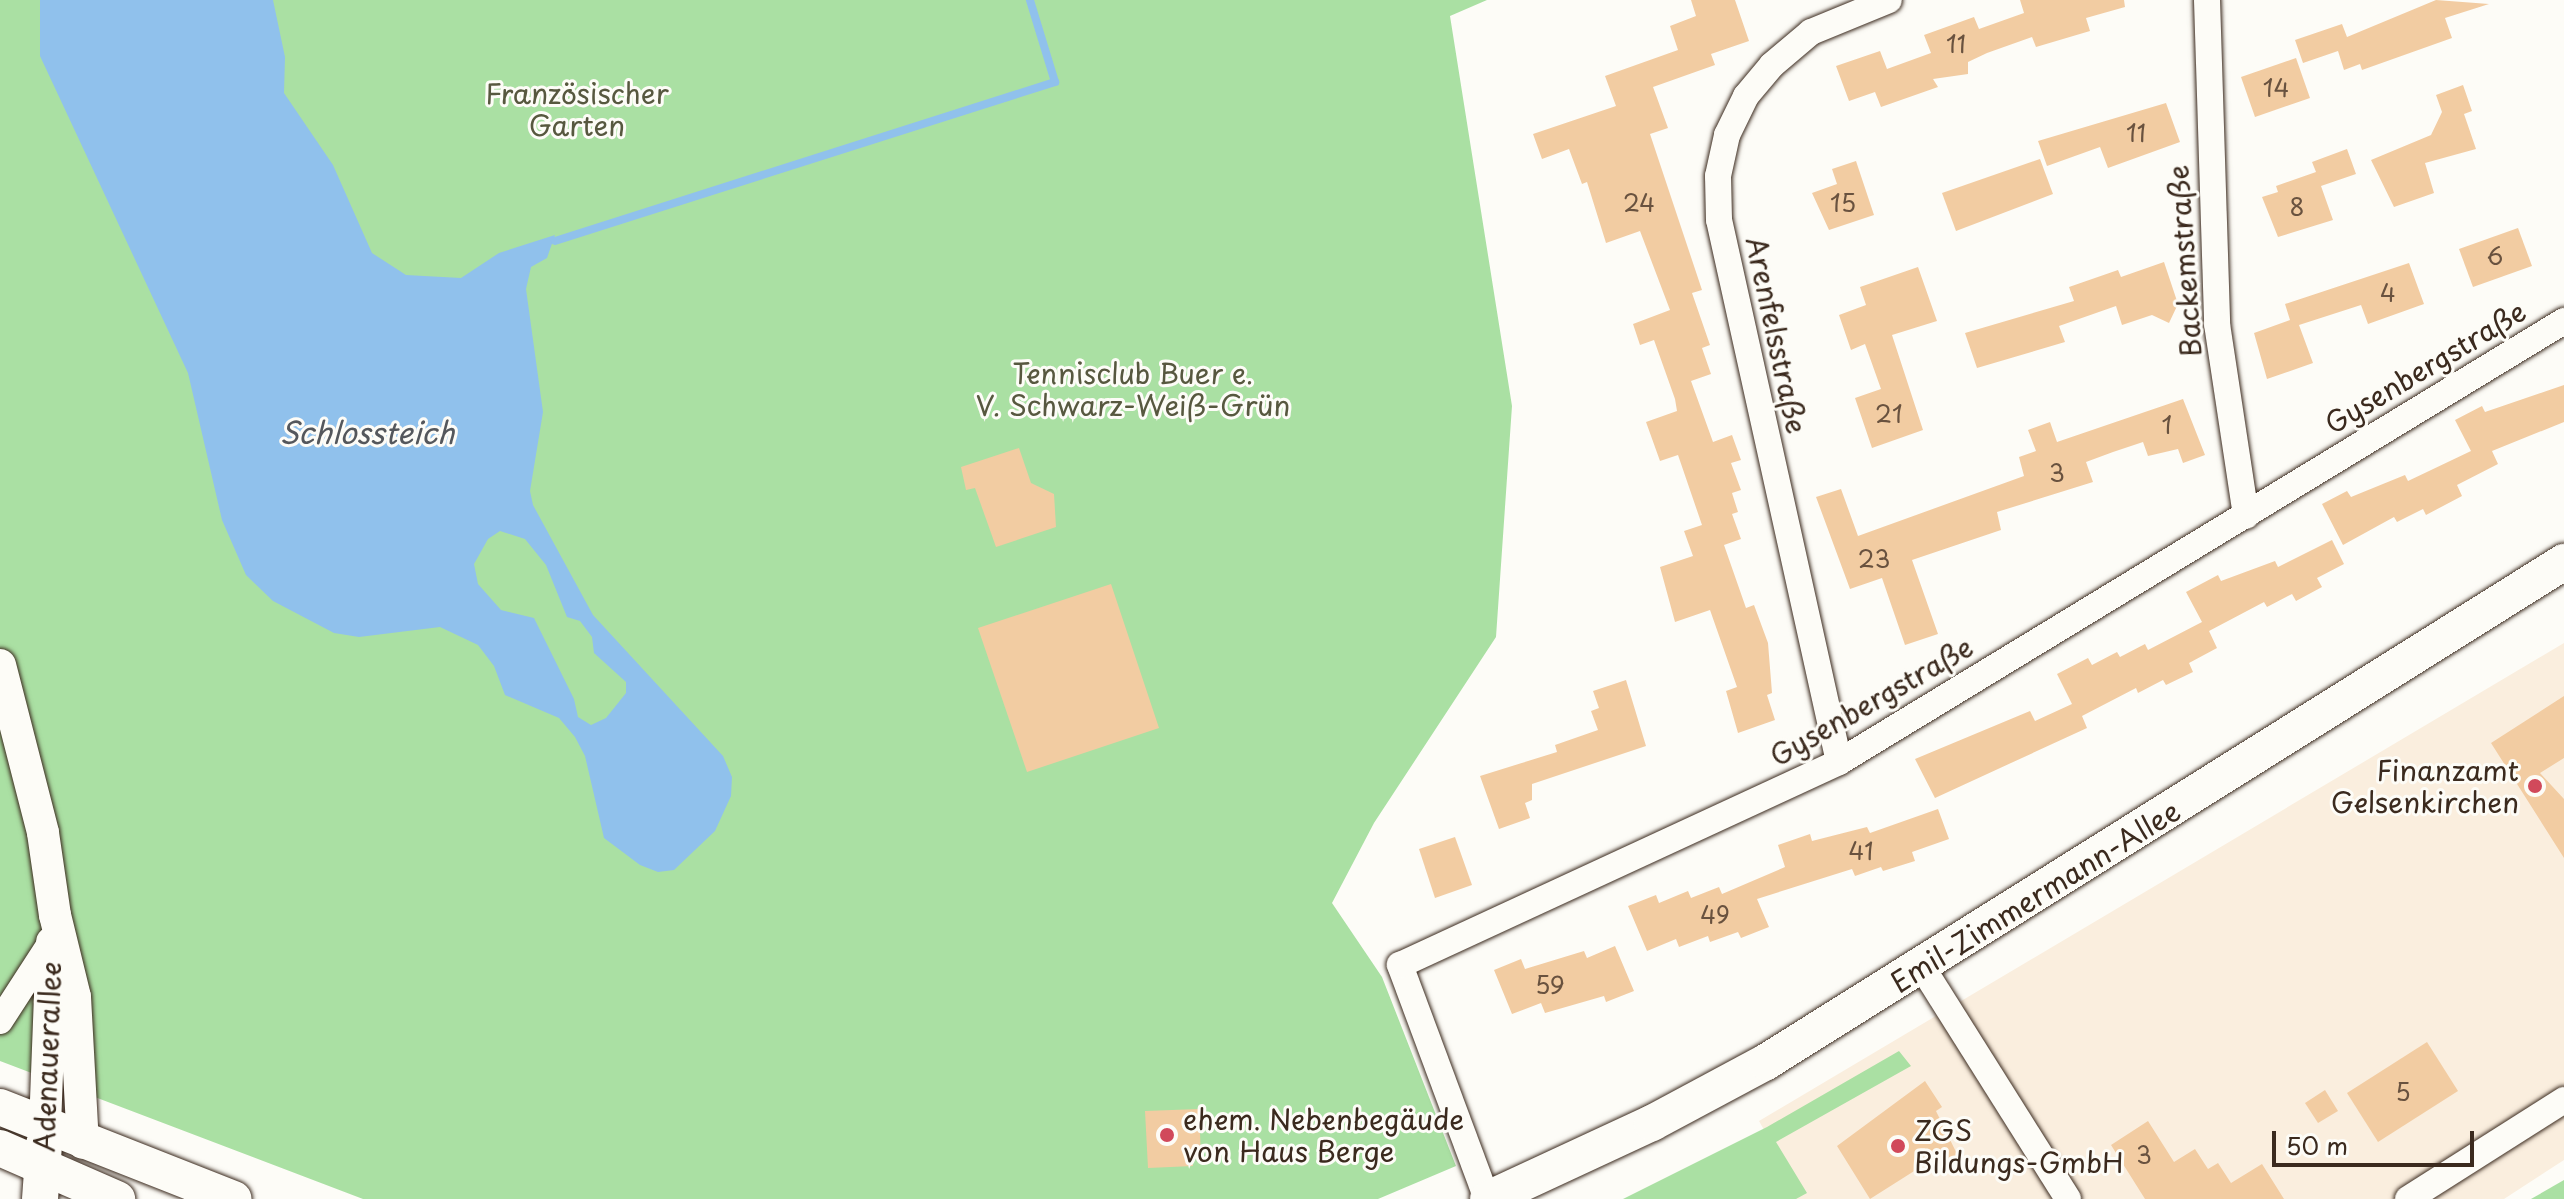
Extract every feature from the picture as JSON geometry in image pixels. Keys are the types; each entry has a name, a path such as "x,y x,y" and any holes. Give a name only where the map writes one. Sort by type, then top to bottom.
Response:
{"main road":[{"name":"Emil-Zimmermann-Allee","path":"1488,1199 1652,1123 1922,967 2564,562"},
{"path":"0,1107 83,1143 234,1199"},
{"name":"Adenauerallee","path":"42,1183 45,1126"},
{"name":"Adenauerallee","path":"80,1191 83,1143"},
{"path":"0,1148 42,1183 117,1199"}],"street":[{"name":"Arenfelsstraße","path":"1839,762 1719,220 1718,176 1727,135 1746,96 1772,65 1811,32 1889,0"},
{"name":"Backemstraße","path":"2207,0 2217,324 2246,516"},
{"name":"Gysenbergstraße","path":"1488,1199 1400,965 1839,762 2564,321"},
{"name":"Adenauerallee","path":"0,665 43,833 54,927 45,1126"},
{"path":"0,1021 54,927"},
{"name":"Adenauerallee","path":"54,927 75,997 83,1143"},
{"path":"1922,967 2068,1199"},
{"path":"2408,1199 2564,1100"}],"shaded area":[{"path":"2564,643 2564,1160 2504,1199 1779,1199 1797,1188 1759,1121"}],"green space":[{"path":"0,0 1487,0 1450,16 1512,406 1496,637 1374,823 1332,903 1382,977 1456,1166 1378,1199 363,1199 0,1061"},
{"path":"1899,1051 1911,1066 1776,1142 1807,1193 1796,1199 1623,1199 1767,1127"},
{"path":"2564,1180 2564,1199 2531,1199"}],"water":[{"name":"Schlossteich","path":"40,0 273,0 285,57 284,93 333,165 372,253 406,275 461,278 499,253 555,235 547,258 531,267 526,289 543,412 530,491 533,505 593,615 723,756 732,777 731,796 715,831 674,870 658,872 640,865 604,838 585,756 575,737 559,718 505,695 494,666 478,645 440,627 359,637 334,633 273,601 246,575 222,520 188,373 40,56","holes":["500,531 525,539 546,565 567,617 580,621 592,637 594,653 626,682 626,693 606,718 591,725 578,717 574,699 534,618 501,610 478,584 474,564 488,539"]}],"building":[{"path":"1691,0 1735,0 1749,41 1711,54 1715,65 1653,87 1668,128 1650,134 1702,290 1692,293 1710,345 1702,348 1711,374 1691,381 1713,442 1732,435 1741,460 1731,463 1741,490 1732,493 1738,512 1732,514 1741,539 1724,545 1746,608 1754,605 1768,643 1772,693 1767,695 1775,720 1738,733 1726,691 1737,687 1710,610 1675,622 1660,567 1693,556 1684,531 1702,525 1678,455 1660,461 1646,422 1677,411 1654,340 1640,345 1633,324 1670,310 1640,231 1606,243 1587,182 1582,184 1569,149 1542,159 1533,134 1616,106 1605,76 1678,50 1670,26 1696,16"},
{"path":"2020,0 2124,0 2125,7 2086,18 2090,31 2036,47 2032,37 1987,53 1968,62 1968,74 1933,79 1938,87 1881,107 1875,92 1849,101 1836,66 1880,51 1887,69 1931,53 1924,35 1974,17 1979,29 2024,13"},
{"path":"2436,0 2489,4 2445,18 2452,38 2362,70 2360,64 2344,70 2338,51 2303,63 2295,40 2342,24 2347,37"},
{"path":"2296,58 2310,98 2255,117 2241,77"},
{"path":"2463,85 2472,111 2464,114 2476,149 2425,163 2434,193 2394,207 2371,160 2431,135 2442,112 2436,95"},
{"path":"2166,103 2180,142 2108,168 2100,147 2047,166 2038,141"},
{"path":"2347,149 2356,174 2321,186 2333,220 2278,237 2262,197 2278,192 2276,186 2316,172 2312,162"},
{"path":"2040,159 2053,194 1956,231 1942,193"},
{"path":"1856,161 1874,215 1829,230 1812,193 1837,184 1832,169"},
{"path":"2518,228 2532,266 2473,287 2459,249"},
{"path":"2164,262 2178,304 2169,323 2152,315 2122,325 2116,306 2059,326 2065,342 1977,368 1965,333 2074,301 2069,287 2118,270 2121,277"},
{"path":"2409,263 2424,304 2368,324 2361,305 2299,325 2313,363 2267,379 2254,333 2290,320 2285,304"},
{"path":"1918,267 1937,321 1892,335 1923,430 1872,448 1855,398 1881,389 1865,344 1851,350 1839,315 1866,305 1860,287"},
{"path":"2564,385 2564,422 2492,451 2498,464 2457,485 2462,496 2426,515 2423,509 2397,522 2394,517 2343,545 2322,504 2347,491 2351,497 2405,475 2408,481 2471,451 2455,420 2482,406 2485,412"},
{"path":"2183,399 2205,455 2183,463 2178,449 2148,456 2143,442 2113,452 2086,462 2093,482 1997,512 2001,530 1912,560 1938,634 1905,645 1882,578 1850,589 1816,497 1841,489 1858,536 2024,476 2019,457 2036,451 2028,430 2050,422 2057,442"},
{"path":"1019,448 1031,483 1054,494 1056,527 996,547 975,488 966,490 961,467"},
{"path":"2332,540 2344,564 2317,578 2322,587 2296,601 2292,594 2267,607 2264,602 2209,631 2217,648 2189,663 2193,672 2166,685 2163,680 2138,693 2136,688 2082,716 2087,728 1935,798 1915,759 2030,711 2035,721 2072,704 2057,674 2088,658 2092,665 2117,652 2120,657 2145,644 2148,650 2202,622 2186,592 2218,575 2221,581 2275,561 2278,567"},
{"path":"1111,584 1159,728 1027,772 978,628"},
{"path":"1626,680 1646,746 1532,784 1532,800 1525,803 1530,818 1499,829 1480,776 1557,752 1555,745 1598,730 1591,711 1599,708 1593,691"},
{"name":"Finanzamt Gelsenkirchen","path":"2564,696 2564,758 2540,773 2564,799 2564,858 2491,743"},
{"path":"1938,809 1949,839 1912,852 1915,861 1883,871 1881,867 1855,876 1852,869 1757,899 1769,927 1741,938 1738,932 1710,942 1708,936 1679,947 1676,939 1647,951 1628,906 1656,895 1659,903 1688,891 1691,898 1719,887 1722,894 1785,867 1778,845 1810,834 1812,841 1867,827 1870,833"},
{"path":"1455,837 1472,885 1435,898 1419,849"},
{"path":"1615,946 1634,991 1606,1002 1604,996 1545,1013 1541,1003 1512,1014 1494,970 1521,959 1525,969 1584,951 1587,958"},
{"path":"2427,1042 2458,1091 2378,1142 2347,1093"},
{"path":"1925,1081 1942,1107 1936,1111 1958,1156 1936,1170 1930,1161 1870,1199 1837,1146"},
{"path":"2325,1090 2338,1111 2318,1123 2305,1103"},
{"name":"ehem. Nebenbegäude von Haus Berge","path":"1199,1109 1201,1157 1192,1157 1193,1166 1148,1168 1145,1111"},
{"path":"2148,1121 2174,1162 2195,1149 2208,1169 2218,1163 2231,1183 2262,1164 2284,1199 2145,1199 2111,1145"}],"waterway":[{"path":"555,241 1055,82 1030,0"}],"place":[{"name":"Finanzamt Gelsenkirchen","path":"2535,786"},
{"name":"ehem. Nebenbegäude von Haus Berge","path":"1167,1135"},
{"name":"ZGS Bildungs-GmbH","path":"1898,1146"}],"park label":[{"name":"Französischer Garten","path":"577,109"},
{"name":"Tennisclub Buer e. V. Schwarz-Weiß-Grün","path":"1133,389"}]}
